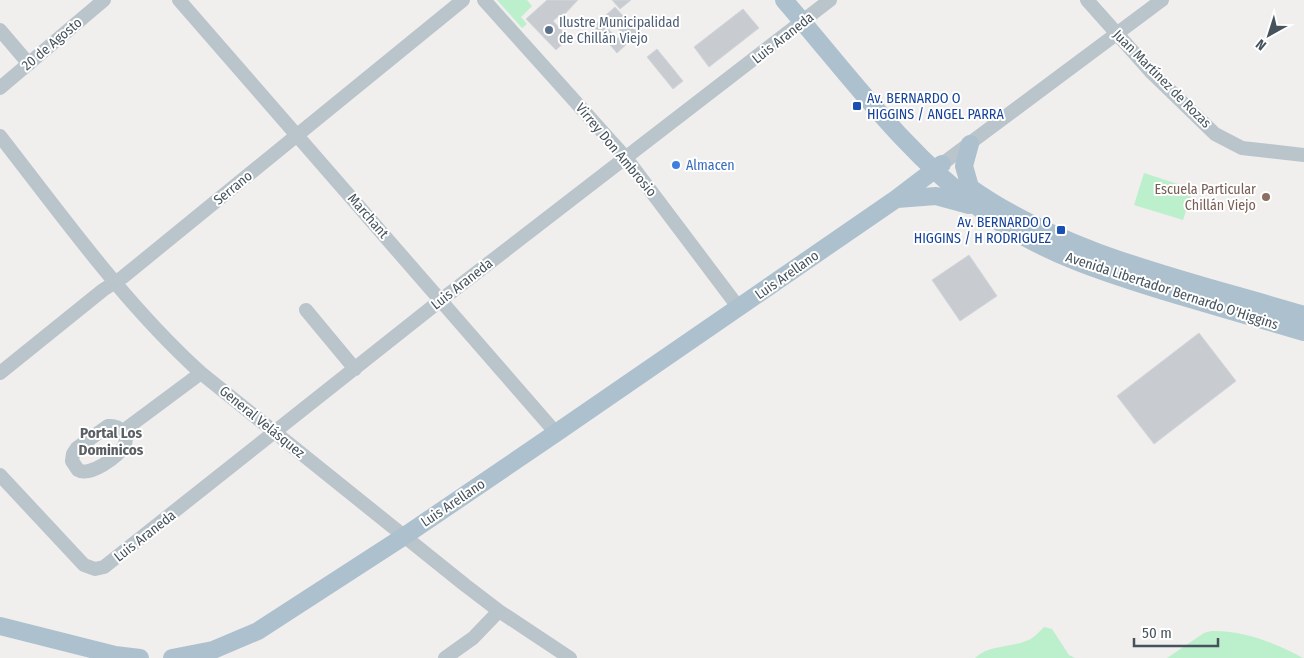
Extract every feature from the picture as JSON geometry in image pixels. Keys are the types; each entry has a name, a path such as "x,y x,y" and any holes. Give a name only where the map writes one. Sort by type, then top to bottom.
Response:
{"main road":[{"name":"Avenida Libertador Bernardo O'Higgins","path":"784,0 823,45 854,72 938,167 983,211 1022,236 1083,265 1304,332"},
{"path":"970,144 964,166 970,187"},
{"name":"Avenida Libertador Bernardo O'Higgins","path":"938,167 1015,216 1068,242 1304,315"},
{"name":"Luis Arellano","path":"172,658 213,650 244,638 403,537 739,308 896,199 938,167"},
{"path":"896,199 936,196 960,201 983,211"},
{"path":"0,626 115,655 140,658"}],"street":[{"name":"20 de Agosto","path":"0,88 104,0"},
{"name":"Marchant","path":"179,0 556,433"},
{"name":"Serrano","path":"0,373 463,0"},
{"name":"Virrey Don Ambrosio","path":"484,0 626,158 739,308"},
{"name":"Luis Araneda","path":"0,475 80,561 95,569 109,564 441,300 804,22 830,0"},
{"name":"Juan Martínez de Rozas","path":"1087,0 1172,94 1223,139 1253,150 1304,155"},
{"name":"Luis Arellano","path":"938,167 1162,0"},
{"path":"0,30 29,64"},
{"name":"General Velásquez","path":"0,136 114,283 162,336 201,373 403,537 499,611 570,658"},
{"path":"306,310 355,370"},
{"path":"123,432 201,373"},
{"path":"445,658 473,638 499,611"}],"green space":[{"path":"497,0 527,0 532,6 521,17 527,24 522,28"},
{"path":"1144,173 1193,189 1183,220 1134,205"},
{"path":"1044,627 1052,629 1069,655 1075,658 975,658 986,651 1029,640"},
{"path":"1223,631 1259,638 1303,658 1167,658 1204,633"}],"building":[{"name":"Ilustre Municipalidad de Chillán Viejo","path":"547,0 578,0 562,17 560,15 553,21 569,38 556,50 526,19"},
{"path":"612,0 631,0 620,9"},
{"path":"615,7 641,36 632,43 630,41 617,53 610,45 623,34 615,25 609,29 603,22 607,18 605,16"},
{"path":"743,9 759,28 709,67 694,47"},
{"path":"601,20 617,39 610,45 593,26"},
{"path":"657,49 683,81 673,89 647,57"},
{"path":"969,255 997,296 960,321 932,280"},
{"path":"1199,333 1236,381 1154,444 1117,396"}],"place":[{"name":"Ilustre Municipalidad de Chillán Viejo","path":"549,30"},
{"name":"Av. BERNARDO O HIGGINS / ANGEL PARRA","path":"857,106"},
{"name":"Almacen","path":"676,165"},
{"name":"Escuela Particular Chillán Viejo","path":"1266,197"},
{"name":"Av. BERNARDO O HIGGINS / H RODRIGUEZ","path":"1061,230"}],"district":[{"name":"Portal Los Dominicos","path":"111,442"}]}
